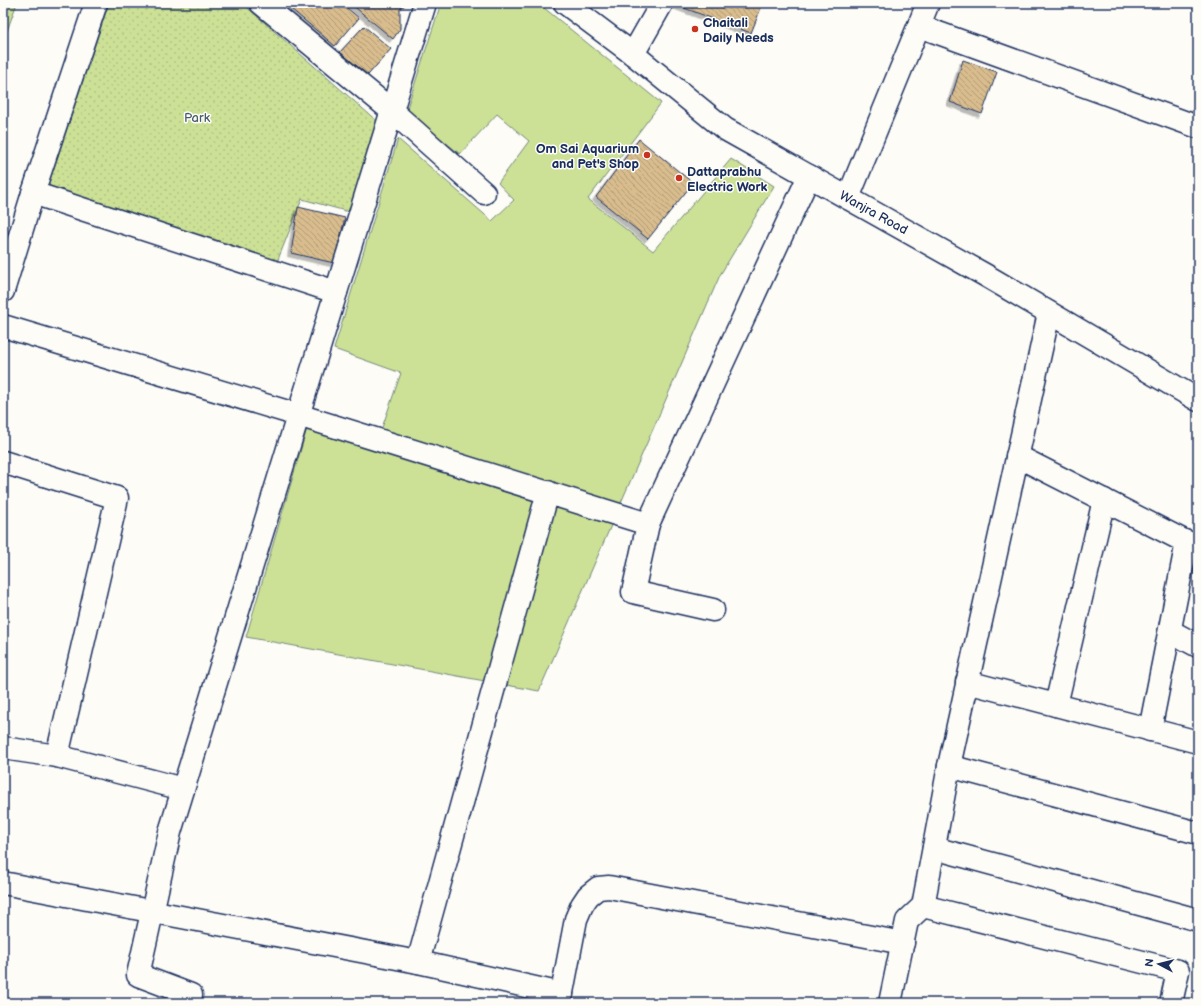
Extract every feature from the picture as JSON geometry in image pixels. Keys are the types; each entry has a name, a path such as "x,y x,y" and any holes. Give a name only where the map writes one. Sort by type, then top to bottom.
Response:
{"street":[{"path":"3,291 33,193 96,3"},
{"path":"261,3 392,111 484,193"},
{"path":"190,1003 191,995 138,975 170,832 425,3"},
{"name":"Wanjra Road","path":"565,3 633,54 725,128 1198,400"},
{"path":"633,54 662,3"},
{"path":"848,198 928,3"},
{"path":"919,26 1198,127"},
{"path":"713,610 633,592 648,524 809,176"},
{"path":"33,193 336,292"},
{"path":"890,1003 907,922 923,906 949,766 1049,313"},
{"path":"3,326 298,415 648,524"},
{"path":"1017,456 1192,545 1170,631 1150,730"},
{"path":"3,462 116,498 57,756"},
{"path":"418,962 548,492"},
{"path":"1056,706 1104,500"},
{"path":"1170,631 1198,646"},
{"path":"967,682 1198,742"},
{"path":"3,748 57,756 183,789"},
{"path":"949,766 1198,833"},
{"path":"934,848 1198,920"},
{"path":"3,883 418,962 561,998 576,920 582,905 588,896 598,888 609,887 903,943"},
{"path":"923,906 1178,971 1171,1003"}],"green space":[{"path":"3,3 17,3 3,42"},
{"name":"Park","path":"109,3 242,3 378,122 353,213 302,199 277,262 47,189"},
{"path":"441,3 538,3 661,103 588,199 653,251 731,159 774,186 720,275 539,691 246,637 308,425 376,445 401,373 334,349 398,139 492,221 514,200 498,183 529,141 497,114 460,154 406,111"}],"building":[{"path":"284,3 341,3 359,18 335,46"},
{"path":"350,3 407,3 400,9 400,29 393,39"},
{"path":"677,3 763,3 751,33 676,5"},
{"path":"364,26 391,49 368,75 340,52"},
{"path":"963,60 997,72 982,114 950,102"},
{"path":"639,139 693,183 648,239 596,197"},
{"path":"298,207 345,218 334,263 291,253"}],"place":[{"name":"Chaitali Daily Needs","path":"695,29"},
{"name":"Om Sai Aquarium and Pet's Shop","path":"647,155"},
{"name":"Dattaprabhu Electric Work","path":"679,178"}]}
